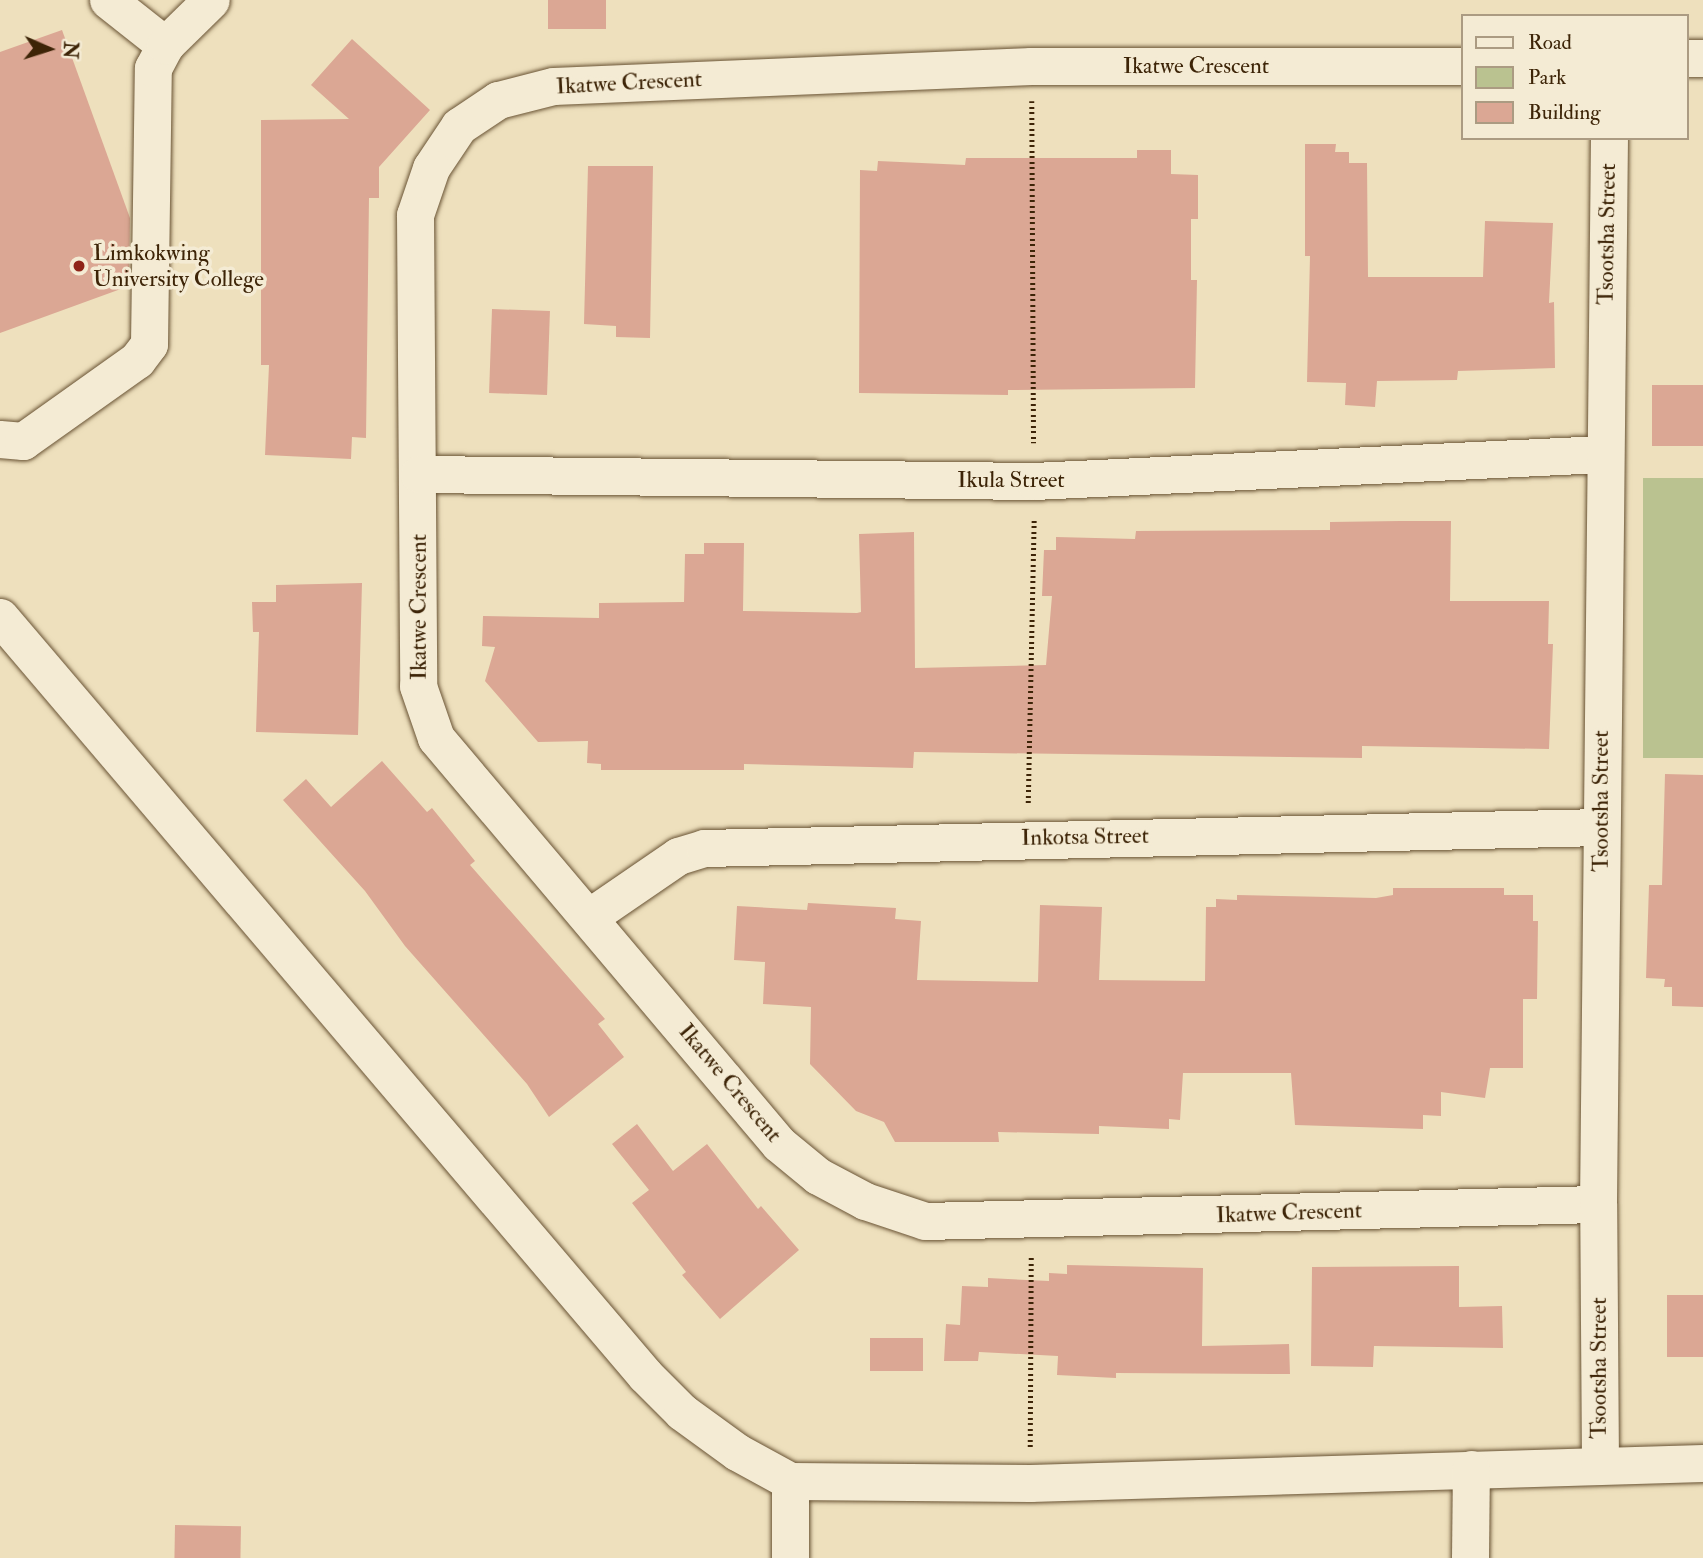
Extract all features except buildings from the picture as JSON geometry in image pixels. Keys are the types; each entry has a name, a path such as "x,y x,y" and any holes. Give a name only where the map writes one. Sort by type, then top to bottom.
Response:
{"street":[{"path":"108,0 164,45"},
{"path":"0,439 23,440 137,360 149,344 153,304 149,90 153,68 164,45 211,0"},
{"name":"Ikatwe Crescent","path":"1462,66 1031,66 553,86 498,100 459,126 430,168 415,215 419,474 418,686 424,714 436,738 779,1144 818,1176 865,1201 925,1222 1598,1204"},
{"name":"Tsootsha Street","path":"1600,1465 1600,827 1609,140"},
{"name":"Ikula Street","path":"419,474 1034,481 1604,454"},
{"path":"0,617 645,1374 682,1412 737,1452 790,1481 1030,1483 1703,1463"},
{"name":"Inkotsa Street","path":"589,916 678,856 704,848 1600,827"},
{"path":"1470,1558 1471,1469"},
{"path":"790,1481 790,1558"}],"path":[{"path":"1030,1483 1031,1221"}],"green space":[{"path":"1643,478 1703,478 1703,758 1643,758"}],"place":[{"name":"Limkokwing University College","path":"79,266"}]}
